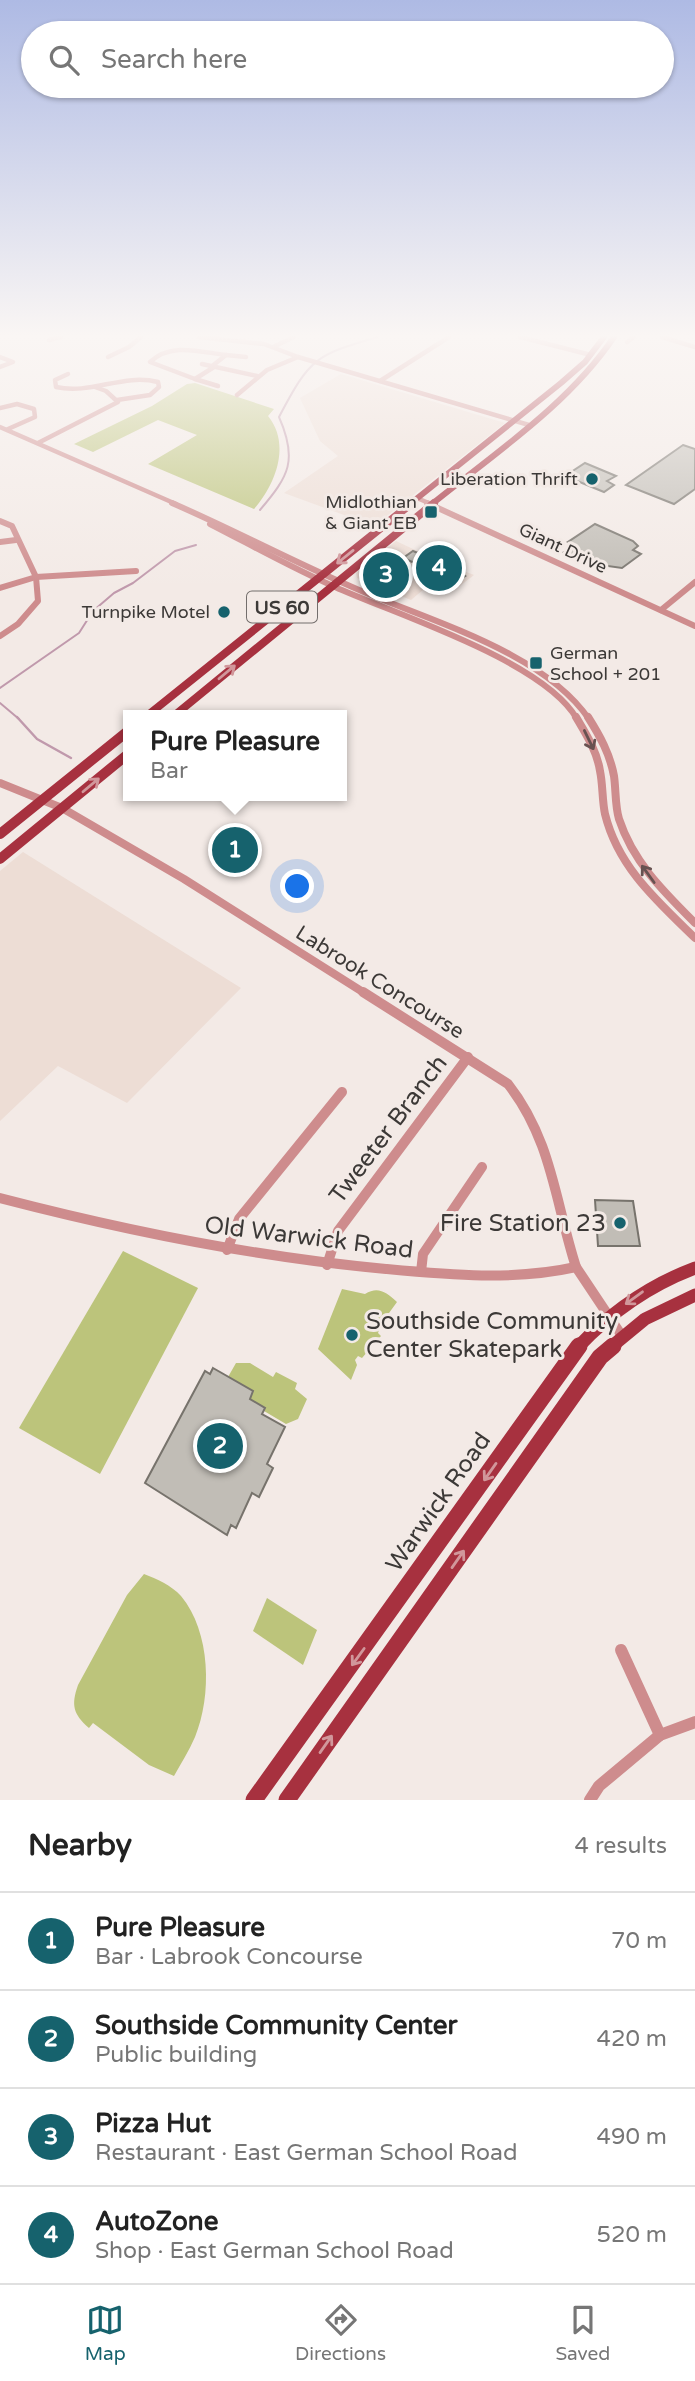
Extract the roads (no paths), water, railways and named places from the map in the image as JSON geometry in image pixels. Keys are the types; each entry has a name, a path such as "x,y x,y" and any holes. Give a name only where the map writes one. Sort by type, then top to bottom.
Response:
{"main road":[{"name":"US 60","path":"154,710 514,421"},
{"name":"US 60","path":"181,710 534,421"},
{"path":"0,834 123,735"},
{"path":"0,859 123,758"},
{"name":"Warwick Road","path":"254,1800 579,1346 609,1317 644,1291 695,1268"},
{"path":"287,1800 600,1357 645,1319 695,1295"}],"street":[{"path":"8,429 25,421"},
{"path":"38,443 83,421"},
{"path":"518,421 529,425"},
{"path":"0,427 202,518 220,531 335,583 541,671 572,696 589,717 609,756 619,818 630,846 658,887 695,923"},
{"name":"Giant Drive","path":"417,498 695,626"},
{"path":"0,521 12,526 16,540 36,577 38,601 18,624 0,636"},
{"path":"0,542 16,540"},
{"path":"0,587 36,577 136,571"},
{"path":"661,610 695,582"},
{"path":"481,645 532,675 574,713 595,752 605,813 619,852 647,892 695,938"},
{"name":"Labrook Concourse","path":"0,783 62,808 184,879 508,1084 534,1117 543,1140 576,1267"},
{"name":"Tweeter Branch","path":"327,1265 338,1231 468,1057"},
{"path":"227,1250 239,1219 342,1092"},
{"path":"421,1272 423,1254 482,1167"},
{"name":"Old Warwick Road","path":"0,1198 227,1250 327,1265 519,1277 544,1275 576,1267"},
{"path":"576,1267 622,1336"},
{"path":"621,1650 660,1735"},
{"path":"590,1800 599,1786 660,1735 695,1722"}],"waterway":[{"path":"260,510 278,487 288,467 288,445 281,421"},
{"path":"0,688 79,633 93,611 114,593 133,583 175,551 196,545"},
{"path":"0,703 18,718"},
{"path":"18,718 37,739 71,758"}],"place":[{"name":"Liberation Thrift","path":"592,479"},
{"name":"Midlothian & Giant EB","path":"431,512"},
{"name":"AutoZone","path":"439,568"},
{"name":"Pizza Hut","path":"386,575"},
{"name":"Turnpike Motel","path":"224,612"},
{"name":"German School + 201","path":"536,663"},
{"name":"Pure Pleasure","path":"235,850"},
{"name":"Fire Station 23","path":"620,1223"},
{"name":"Southside Community Center Skatepark","path":"352,1335"},
{"name":"Southside Community Center","path":"220,1446"}]}
